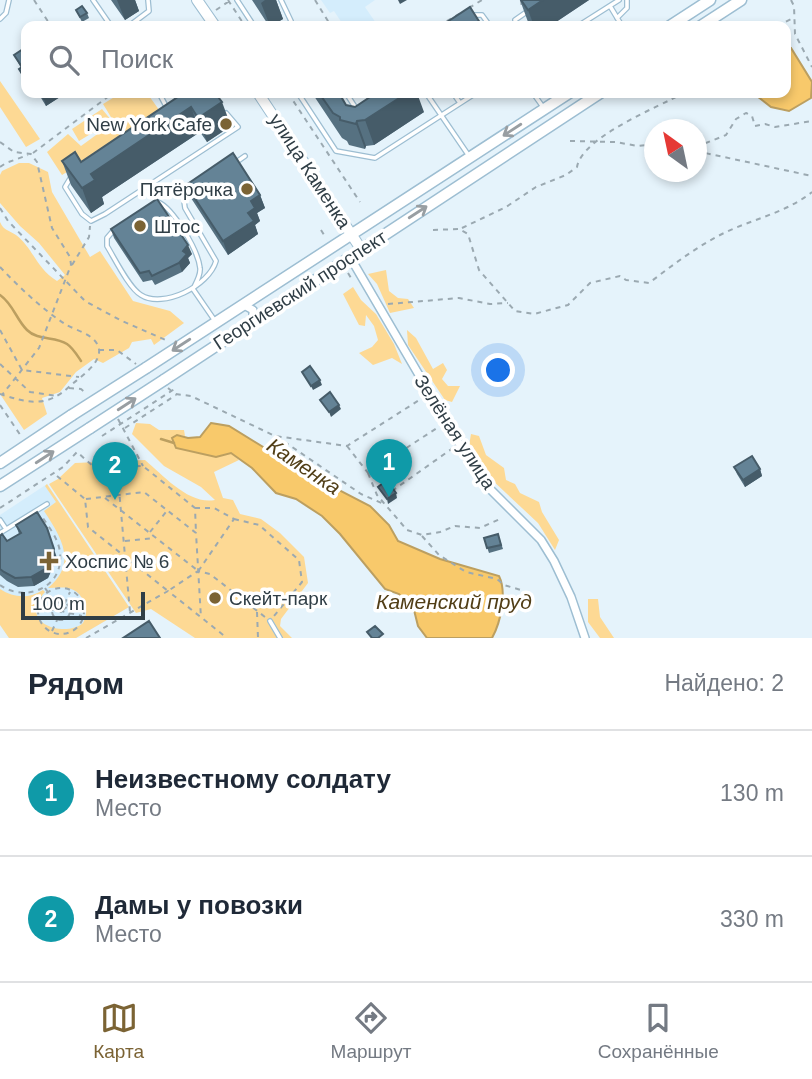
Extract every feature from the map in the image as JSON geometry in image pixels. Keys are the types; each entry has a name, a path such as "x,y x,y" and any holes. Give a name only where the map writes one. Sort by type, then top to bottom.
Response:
{"main road":[{"path":"197,0 210,21"},
{"path":"678,21 710,0"},
{"path":"709,21 741,0"},
{"name":"улица Каменка","path":"261,98 361,249"},
{"name":"Георгиевский проспект","path":"0,463 141,366 244,305 561,98"},
{"name":"Георгиевский проспект","path":"0,486 164,383 253,320 592,98"}],"street":[{"path":"470,158 471,167 480,172"},
{"name":"Зелёная улица","path":"350,257 467,457 491,491 541,540 554,561 571,597 585,638"},
{"path":"244,305 253,310 253,320"}],"lane":[{"path":"0,19 6,13 9,0"},
{"path":"93,0 108,21"},
{"path":"135,21 149,10 148,0"},
{"path":"237,0 251,21"},
{"path":"281,0 291,21"},
{"path":"586,21 618,0"},
{"path":"617,18 627,8 627,0"},
{"path":"610,6 619,21"},
{"path":"515,21 534,7"},
{"path":"461,20 478,14 486,21"},
{"path":"162,98 169,113"},
{"path":"301,98 336,151 375,158 468,98"},
{"path":"349,98 360,115"},
{"path":"429,98 470,158"},
{"path":"456,98 460,103"},
{"path":"536,98 544,109"},
{"path":"72,176 65,187 82,214 91,221 238,127 224,111"},
{"path":"234,164 245,156"},
{"path":"121,226 107,238 107,246 138,294 150,300 193,289 214,271 216,261 185,208 184,201 188,194 200,186"},
{"path":"149,207 159,201 168,208 197,255 201,272 193,289"},
{"path":"193,289 216,322"},
{"path":"0,533 47,503"},
{"path":"0,520 6,529"},
{"path":"270,621 280,638"}],"path":[{"path":"34,0 48,21"},
{"path":"228,0 242,21"},
{"path":"315,0 328,21"},
{"path":"446,21 482,0"},
{"path":"521,0 523,14"},
{"path":"791,0 794,6 795,34 812,67"},
{"path":"786,21 793,17"},
{"path":"0,167 31,154 106,98"},
{"path":"291,98 360,202"},
{"path":"433,230 459,229 506,207 536,187 566,175 577,167 578,161 595,142 674,98"},
{"path":"707,144 726,135 736,119 746,113 752,117 755,126 765,124 775,127 812,121"},
{"path":"570,141 644,146"},
{"path":"0,142 14,152 31,154 37,162 52,228 70,257 71,265"},
{"path":"707,152 812,176"},
{"path":"459,229 468,234 479,270 515,311 534,314 568,305 590,283 607,278 620,276 626,280 649,283 715,237 789,207 812,192"},
{"path":"0,208 8,221 77,294 96,308 169,342"},
{"path":"0,267 54,315 95,340 99,350 97,360 59,396 35,402 1,394 40,348 54,315 71,265 89,237 91,221"},
{"path":"378,305 459,298 490,304 509,303"},
{"path":"0,330 22,370"},
{"path":"99,350 117,350 141,366"},
{"path":"0,364 30,392 59,396"},
{"path":"22,370 80,377"},
{"path":"164,383 177,394 191,396 275,436 360,494 384,504"},
{"path":"102,436 176,388"},
{"path":"124,429 177,394"},
{"path":"275,436 347,446 430,394"},
{"path":"0,405 21,437"},
{"path":"368,473 441,425"},
{"path":"103,497 198,571 210,574 270,621 302,582 299,560 259,525 234,519 214,508 195,508 143,466 128,435"},
{"path":"347,446 368,473 377,495 407,530 422,536 439,555 466,572 498,579 504,585 521,590"},
{"path":"392,491 454,448"},
{"path":"0,509 63,467 77,452 94,467 143,466"},
{"path":"117,467 130,613"},
{"path":"57,477 85,499 144,492 196,534"},
{"path":"85,499 88,527 227,638"},
{"path":"195,508 201,618"},
{"path":"0,585 9,592 33,593 54,579 61,556 59,544 37,510"},
{"path":"150,533 167,511"},
{"path":"422,536 440,533 455,526 480,528 502,518"},
{"path":"86,638 198,571 234,519"},
{"path":"124,541 157,538"},
{"path":"45,587 61,611"},
{"path":"59,589 71,590 80,598 83,617 74,631 63,634 51,632 39,618 39,606 48,593 59,589"},
{"path":"51,632 71,590"},
{"path":"61,611 80,598"},
{"path":"65,603 69,606 70,614 66,619 57,620 52,609 56,604 65,603"},
{"path":"39,606 83,617"},
{"path":"257,610 258,638"}],"shaded area":[{"path":"321,0 375,0 365,7 375,21 341,21 334,11 330,13"},
{"path":"0,81 40,139 26,147 0,107"},
{"path":"113,98 151,98 162,114 62,175 47,152 68,134 81,146 114,122 103,104"},
{"path":"102,109 112,121 79,141 72,129"},
{"path":"19,163 29,163 48,172 52,192 90,257 100,251 133,301 170,311 184,323 154,345 151,339 132,342 129,348 103,363 94,359 76,372 60,392 42,398 47,414 24,430 0,394 0,222 5,229 22,240 50,276 57,281 65,275 39,243 0,203 0,175 2,171"},
{"path":"386,270 389,291 398,298 408,299 414,308 390,313 377,284 368,274"},
{"path":"353,287 361,300 376,314 394,344 402,364 392,358 373,365 359,353 372,347 378,340 374,326 366,315 365,326 359,325 343,294"},
{"path":"407,330 416,338 433,369 443,363 447,370 442,379 448,386 460,386 452,402 445,400 408,345"},
{"path":"136,423 150,424 159,430 184,430 185,436 177,435 188,451 216,457 231,453 239,460 214,472 223,498 233,500 240,514 261,519 304,557 308,583 281,619 280,626 292,638 195,638 151,609 136,613 49,484 75,463 145,460 186,494 215,500 201,487 164,466 132,434"},
{"path":"471,434 479,436 486,455 504,468 506,480 515,484 520,493 539,502 559,540 555,550 538,523 491,479 469,446"},
{"name":"Хоспис № 6","path":"47,484 129,607 76,638 9,638 0,625 0,515"},
{"path":"47,484 129,607 76,638 9,638 0,625 0,589 22,596 43,590 45,592 36,612 40,620 47,625 66,629 83,623 85,618 85,604 77,592 68,588 48,588 62,569 64,550 44,511 56,502 45,486"},
{"path":"588,599 598,599 600,617 614,638 600,638 588,622"}],"water":[{"path":"791,48 812,82 811,98 789,111 771,107 759,98 791,98"},
{"name":"Каменский пруд","path":"211,423 229,426 304,472 370,506 389,525 398,541 440,559 499,576 503,590 502,607 492,638 427,638 418,626 414,610 399,594 385,589 322,516 296,499 276,493 252,468 231,453 216,457 176,448 172,438 177,435 200,437"}],"building":[{"path":"521,0 543,0 528,10"},
{"path":"82,6 87,13 80,17 76,10"},
{"path":"470,7 479,21 449,21"},
{"path":"21,50 21,66 14,55"},
{"path":"176,98 219,98 222,102 198,118 191,107 91,174 95,180 82,188 62,161 75,152 81,162"},
{"path":"322,98 342,98 346,105 355,107 368,98 399,98 356,124 340,120 340,117 333,113"},
{"path":"233,153 260,195 251,201 255,208 248,213 254,221 223,241 186,185"},
{"path":"157,199 188,245 183,251 187,254 179,263 152,276 149,271 140,273 111,229"},
{"path":"310,366 320,380 311,386 302,372"},
{"path":"330,392 339,405 329,412 320,400"},
{"path":"752,456 760,469 743,480 734,467"},
{"path":"387,480 396,493 387,499 378,487"},
{"path":"37,512 47,528 54,549 45,569 31,577 15,578 0,569 0,536 2,534 7,541 21,533 16,525"},
{"path":"498,534 501,545 487,548 484,538"},
{"path":"149,621 160,638 123,638"},
{"path":"375,626 383,634 372,638 367,632"}],"waterway":[{"name":"Каменка","path":"0,295 27,330 36,336 67,344 81,361"},
{"name":"Каменка","path":"161,439 174,443"}],"place":[{"name":"New York Cafe","path":"226,124"},
{"name":"Пятёрочка","path":"247,189"},
{"name":"Штос","path":"140,226"},
{"name":"Неизвестному солдату","path":"389,497"},
{"name":"Дамы у повозки","path":"115,500"},
{"name":"Хоспис № 6","path":"49,561"},
{"name":"Скейт-парк","path":"215,598"}]}
